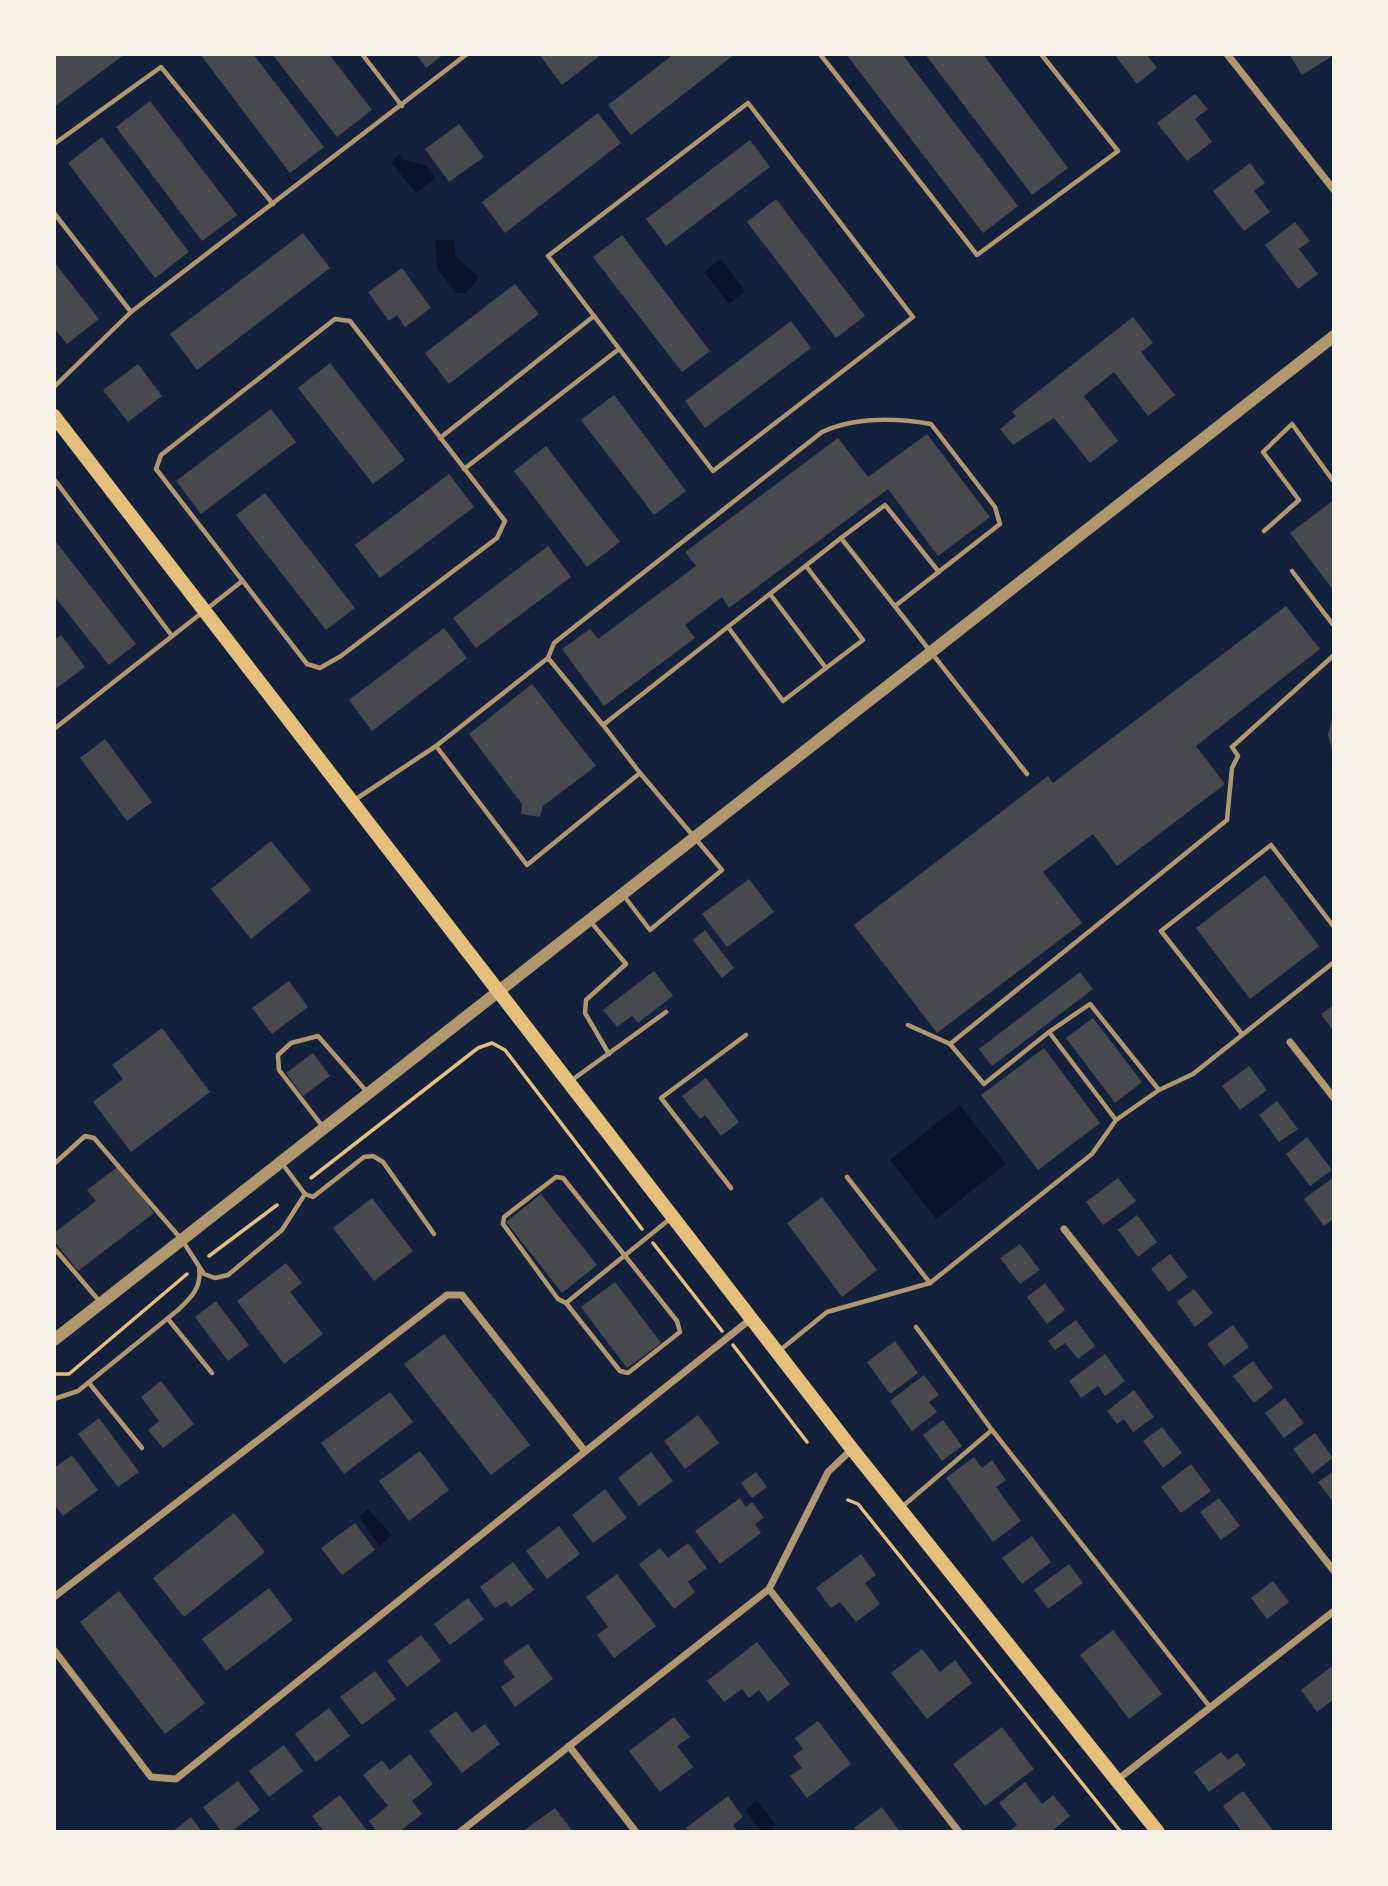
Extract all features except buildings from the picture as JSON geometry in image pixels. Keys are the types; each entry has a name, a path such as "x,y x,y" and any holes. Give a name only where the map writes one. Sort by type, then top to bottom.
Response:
{"main road":[{"path":"56,422 205,610 498,993 753,1317 852,1449 1158,1832"}],"street":[{"path":"1227,54 1334,190"},
{"path":"54,1340 1334,336"},
{"path":"1290,1042 1334,1098"},
{"path":"1064,1228 1334,1571"},
{"path":"54,1597 447,1295 462,1295 584,1450"},
{"path":"54,1650 151,1777 176,1779 753,1317"},
{"path":"460,1832 769,1589 828,1472 852,1449"},
{"path":"769,1589 959,1832"},
{"path":"1117,1780 1334,1611"},
{"path":"569,1746 636,1832"}],"lane":[{"path":"362,54 402,106"},
{"path":"54,387 131,312 467,54"},
{"path":"820,54 977,256 1118,151 1041,54"},
{"path":"54,144 161,67 273,204"},
{"path":"748,103 913,317 713,471 619,349 548,256 748,103"},
{"path":"54,213 131,312"},
{"path":"440,438 594,316"},
{"path":"335,319 350,321 464,470 505,521 497,538 341,656 320,668 307,664 156,470 161,455 335,319"},
{"path":"464,470 619,349"},
{"path":"352,801 436,746 548,658 554,643 822,432 840,423 904,419 931,424 995,507 1000,524 895,606"},
{"path":"1264,531 1299,500 1263,452 1292,424 1334,482"},
{"path":"54,479 172,636"},
{"path":"603,725 885,505 939,572"},
{"path":"841,538 1027,774"},
{"path":"728,627 783,701 863,640 806,566"},
{"path":"1292,571 1334,626"},
{"path":"54,729 241,582"},
{"path":"770,594 826,668"},
{"path":"950,1044 1227,820 1232,768 1238,756 1232,747 1334,655"},
{"path":"548,658 722,870 650,930 624,895"},
{"path":"436,746 527,865 640,773"},
{"path":"1242,1034 1161,931 1271,845 1334,927"},
{"path":"590,921 626,964 586,1000 585,1013 592,1030 610,1054"},
{"path":"778,1351 827,1312 930,1283 1093,1154 1116,1120 1159,1090 1193,1074 1334,962"},
{"path":"908,1025 950,1044 984,1084 1049,1032 1090,1004 1159,1090"},
{"path":"569,1083 666,1012"},
{"path":"1049,1032 1116,1120"},
{"path":"731,1188 661,1098 746,1035"},
{"path":"324,1128 279,1070 278,1055 291,1043 318,1036 369,1094"},
{"path":"54,1164 85,1136 94,1138 166,1221 204,1274 215,1278 228,1275 286,1225 305,1194"},
{"path":"281,1162 305,1194 313,1197 364,1157 373,1156 383,1162 434,1234"},
{"path":"556,1177 563,1178 677,1321 680,1332 628,1373 620,1371 566,1303 558,1299 506,1232 504,1217 556,1177"},
{"path":"847,1177 930,1283"},
{"path":"566,1303 673,1216"},
{"path":"54,1248 101,1303"},
{"path":"54,1399 78,1391 168,1319 191,1297 201,1280 198,1265"},
{"path":"168,1319 212,1373"},
{"path":"916,1327 992,1430 1210,1707"},
{"path":"89,1382 142,1448"},
{"path":"900,1509 992,1430"}],"path":[{"path":"311,1178 478,1048 492,1043"},
{"path":"209,1256 277,1205"},
{"path":"54,1374 69,1374 187,1274"},
{"path":"848,1500 858,1504 1121,1832"}],"water":[{"path":"400,154 404,160 426,165 435,178 416,193 391,162"},
{"path":"435,240 454,240 456,257 477,275 477,280 466,293 456,293 437,269"},
{"path":"721,259 745,291 729,304 704,272"},
{"path":"960,1105 1006,1164 936,1219 890,1160"},
{"path":"368,1509 392,1535 379,1546 359,1517"},
{"path":"757,1800 776,1825 768,1832 762,1832 745,1810"}]}
